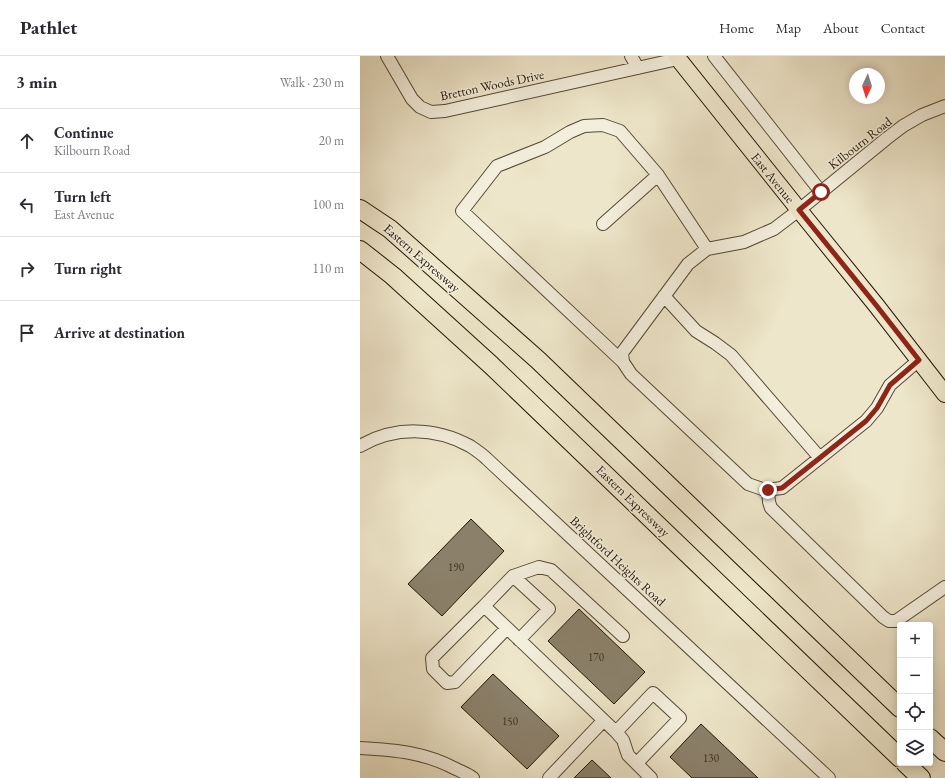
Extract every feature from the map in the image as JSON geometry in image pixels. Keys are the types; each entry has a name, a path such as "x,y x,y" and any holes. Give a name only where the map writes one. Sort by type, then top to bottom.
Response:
{"highway":[{"name":"Eastern Expressway","path":"360,209 390,229 538,360 897,705"},
{"name":"Eastern Expressway","path":"360,250 393,276 491,365 897,755"},
{"path":"933,741 945,752"},
{"path":"908,766 921,778"}],"main road":[{"name":"East Avenue","path":"677,58 876,305 945,394"}],"street":[{"name":"Bretton Woods Drive","path":"387,56 412,99 420,107 431,112 445,111 677,58"},
{"path":"631,56 638,68"},
{"path":"714,56 821,192"},
{"name":"Kilbourn Road","path":"707,249 744,242 774,229 903,126 922,115 945,106"},
{"path":"623,362 622,353 664,296 688,264 707,249 658,175 620,131 603,125 584,126 570,132 545,147 497,166 462,211 623,362 630,374 748,484 765,490 782,488 866,421 877,408 890,385 919,360"},
{"path":"603,224 658,175"},
{"path":"664,296 696,331 730,355 820,458"},
{"name":"Brightford Heights Road","path":"360,446 379,437 394,433 423,431 457,440 471,447 487,459 829,778"},
{"path":"768,490 771,508 883,617 889,621 896,621 945,587"},
{"path":"507,628 455,682 447,683 433,669 432,658 513,576 539,567 551,570 623,636"},
{"path":"513,576 549,609 519,640"},
{"path":"484,606 616,732 623,740 628,755 651,778"},
{"path":"616,732 653,693 680,718 637,763"},
{"path":"549,778 603,721"},
{"path":"360,748 397,750 424,755 449,765 472,778"}],"building":[{"path":"471,519 504,551 442,616 408,584"},
{"path":"579,609 645,672 614,704 548,641"},
{"path":"493,674 559,736 527,769 461,707"},
{"path":"701,724 758,778 692,778 670,757"},
{"path":"592,760 611,778 574,778"}],"route":[{"path":"768,490 782,488 866,421 877,408 890,385 919,360 799,210 821,192"}]}
